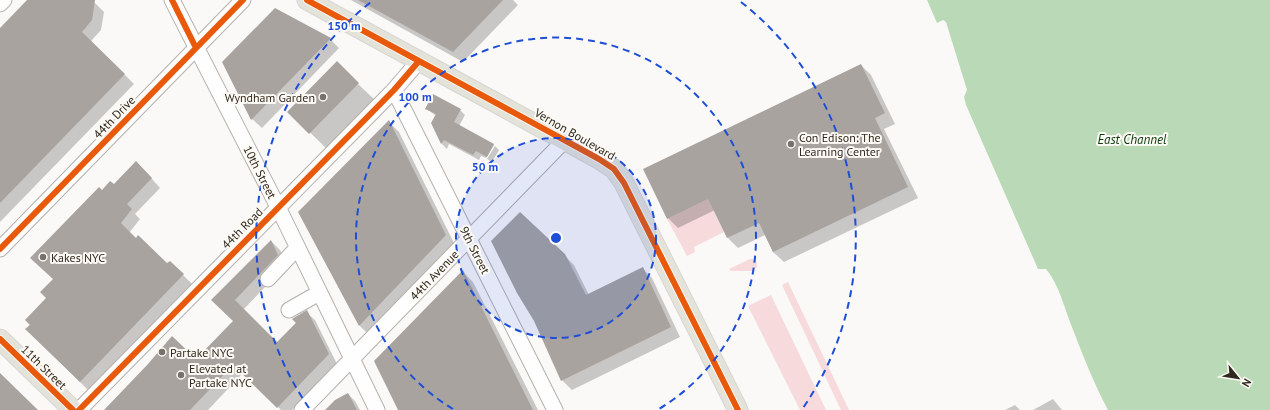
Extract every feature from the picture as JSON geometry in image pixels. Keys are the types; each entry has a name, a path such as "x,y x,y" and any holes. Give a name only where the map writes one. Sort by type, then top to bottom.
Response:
{"main road":[{"name":"Vernon Boulevard","path":"307,0 565,140 609,166 621,178 738,410"},
{"name":"11th Street","path":"0,339 73,410"}],"street":[{"path":"0,4 4,0"},
{"name":"10th Street","path":"172,0 278,207 377,410"},
{"name":"44th Drive","path":"0,249 243,0"},
{"name":"44th Road","path":"79,410 394,90 419,61"},
{"name":"9th Street","path":"394,90 555,410"},
{"name":"44th Avenue","path":"302,410 565,140"},
{"path":"268,279 297,248"},
{"path":"289,310 319,293"}],"shaded area":[{"path":"708,199 724,232 694,247 695,252 687,256 667,219"},
{"path":"750,259 754,259 757,263 757,267 753,271 731,271 729,269"},
{"path":"788,282 849,410 841,410 782,285"},
{"path":"771,295 826,410 800,410 748,306"}],"water":[{"name":"East Channel","path":"927,0 1270,0 1270,410 1108,410 1097,389 1057,288 1046,269 1038,269 966,105 964,97 967,90 946,22 943,20 937,23"}],"building":[{"path":"27,0 95,0 92,20 82,32 125,74 0,203 0,28"},
{"path":"358,0 503,0 453,52"},
{"path":"275,8 331,38 251,120 222,62"},
{"name":"Wyndham Garden","path":"337,61 359,83 309,134 287,112"},
{"name":"Con Edison: The Learning Center","path":"861,64 885,113 875,118 908,187 773,252 759,223 727,238 708,199 667,219 643,169"},
{"path":"433,94 461,109 454,122 494,144 487,157 476,151 473,155 444,140 441,144 431,123 436,114 425,109"},
{"path":"389,120 446,235 359,326 298,212"},
{"path":"136,161 152,178 127,204 132,209 121,223 136,238 138,235 167,263 170,261 184,274 80,382 25,329 30,325 25,320 46,298 40,292 53,279 30,258 99,187 102,190 110,181 114,184"},
{"path":"520,212 565,254 586,295 643,267 671,327 561,381 534,321 517,293 491,241"},
{"path":"271,240 278,255 235,300 277,342 296,323 292,319 307,310 329,354 277,408 233,365 190,410 104,410 148,364 172,336 196,359 233,321 211,300"},
{"path":"463,270 533,410 398,410 374,361"},
{"path":"0,373 38,410 0,410"},
{"path":"348,393 357,410 325,410 335,400"}],"cycle path":[{"path":"172,0 196,48"},
{"path":"0,249 243,0"},
{"path":"307,0 599,159 614,169 624,183 738,410"},
{"path":"79,410 394,90 419,61"},
{"path":"0,339 73,410"}],"place":[{"name":"Wyndham Garden","path":"323,97"},
{"name":"Con Edison: The Learning Center","path":"791,144"},
{"name":"Kakes NYC","path":"43,257"},
{"name":"Partake NYC","path":"162,352"},
{"name":"Elevated at Partake NYC","path":"181,375"}]}
